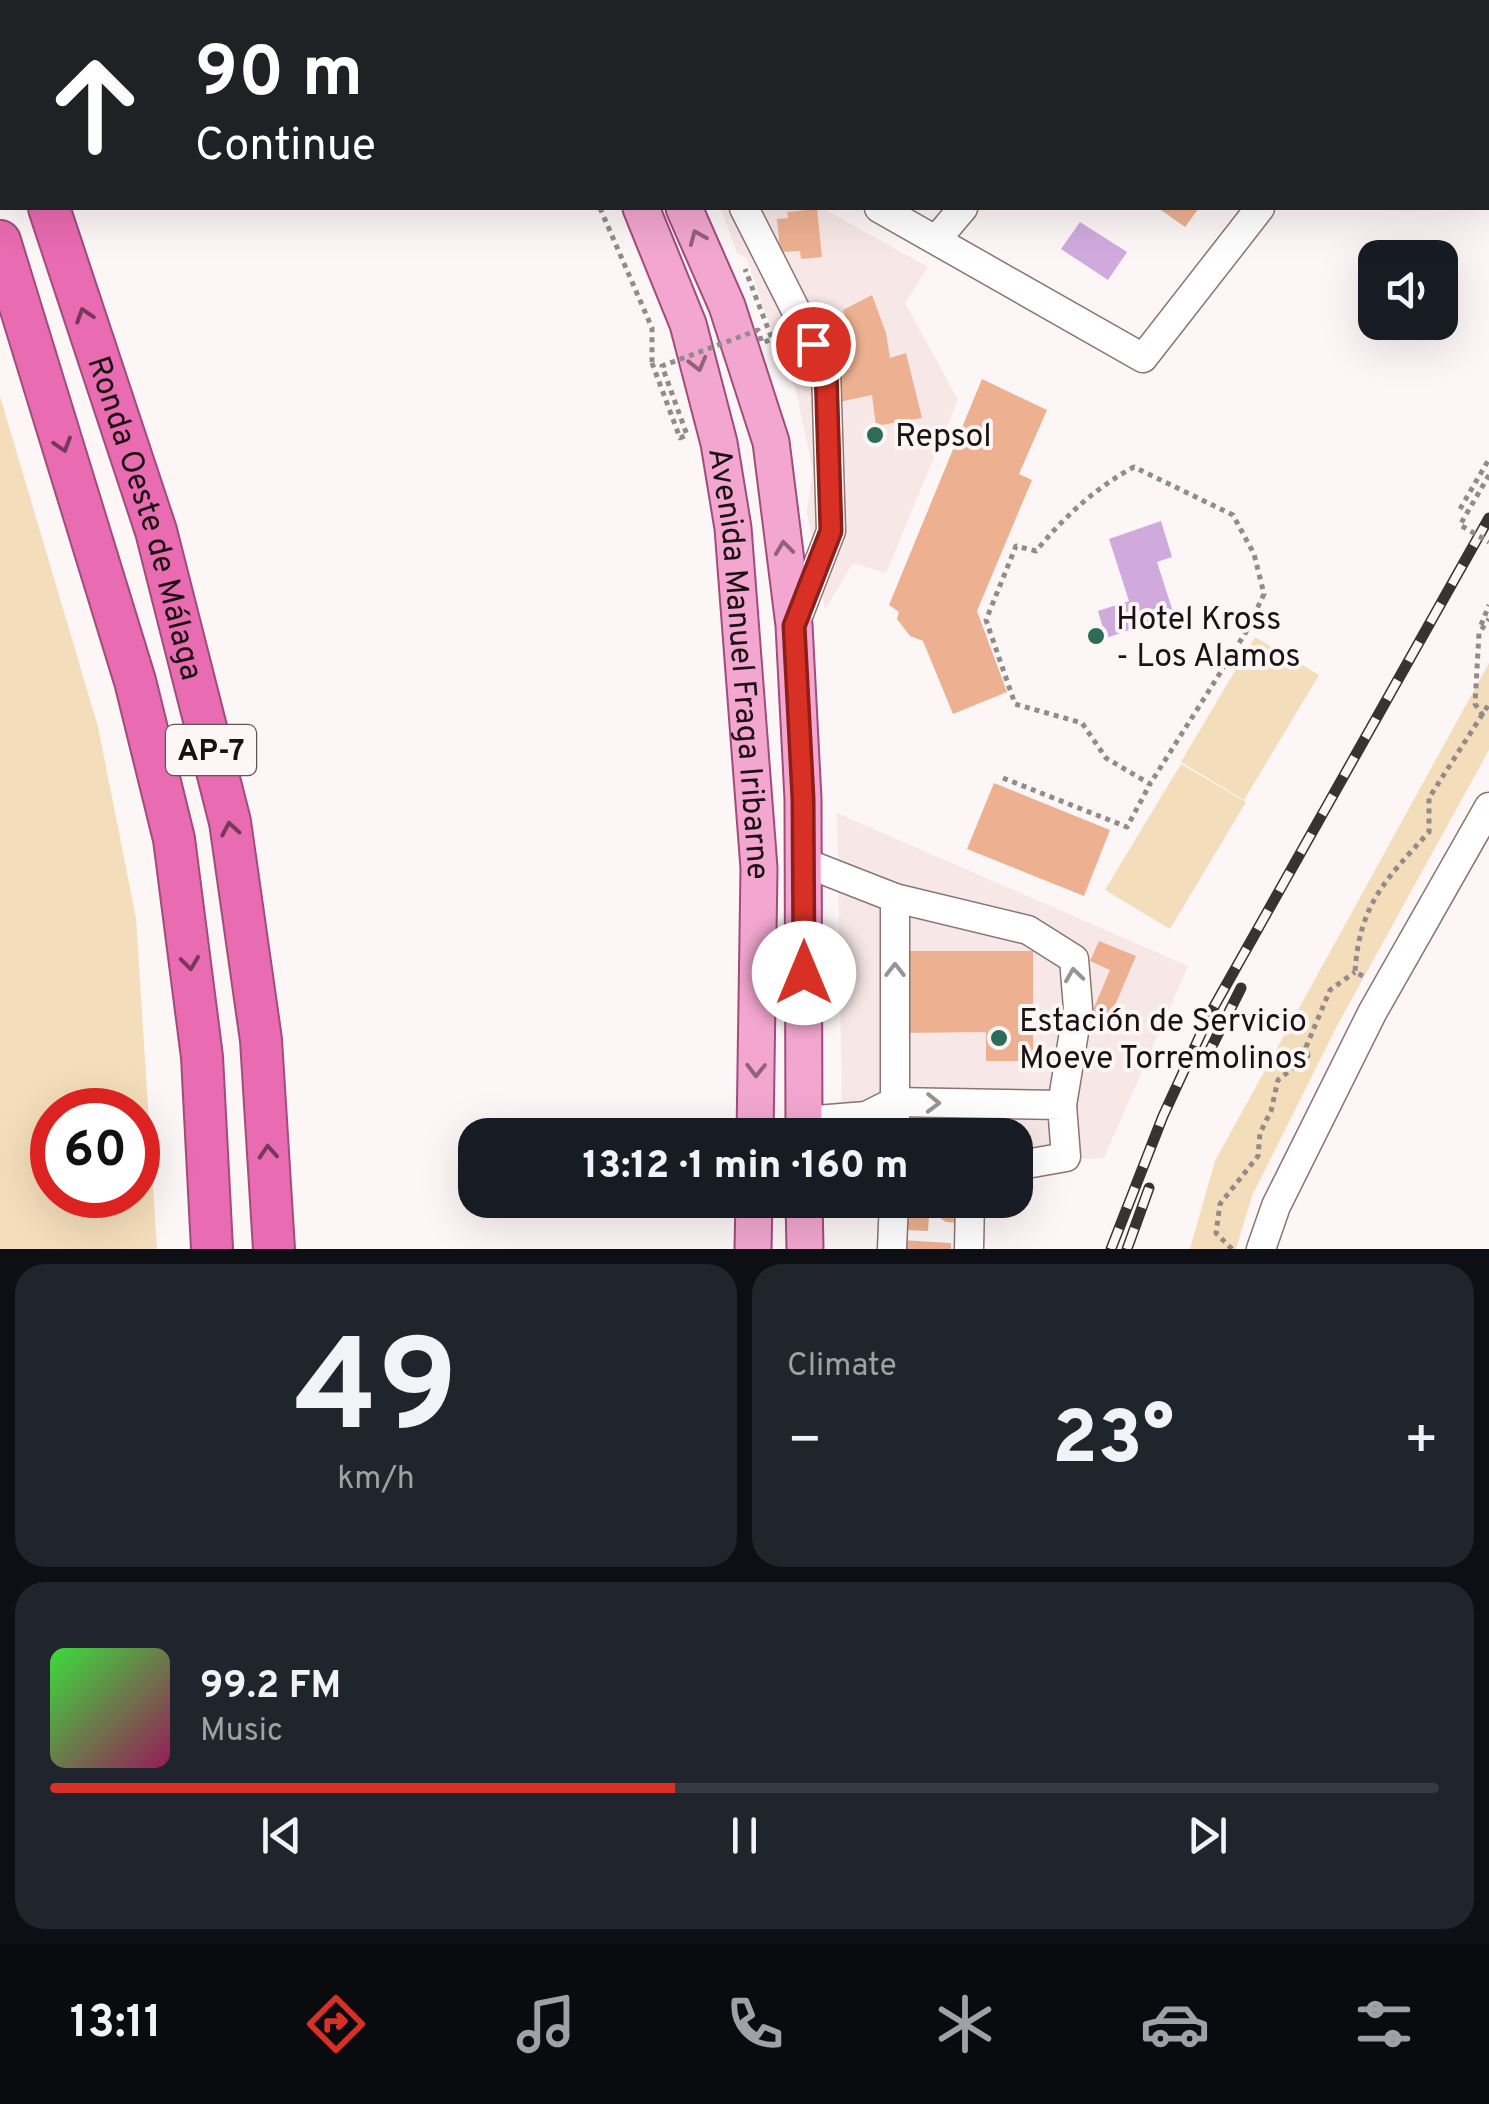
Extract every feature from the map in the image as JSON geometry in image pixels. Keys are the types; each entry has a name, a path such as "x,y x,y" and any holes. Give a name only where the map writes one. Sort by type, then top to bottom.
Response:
{"highway":[{"name":"Ronda Oeste de Málaga","path":"51,210 156,532 230,822 260,1040 274,1249"},
{"name":"Ronda Oeste de Málaga","path":"7,264 135,681 174,840 202,1057 212,1249"}],"main road":[{"name":"Avenida Manuel Fraga Iribarne","path":"642,210 688,324 719,443 733,528 759,868 755,1118"},
{"name":"Avenida Manuel Fraga Iribarne","path":"685,210 727,306 771,442 794,626 803,862 804,1118"},
{"path":"753,1249 754,1218"},
{"path":"804,1218 805,1249"}],"street":[{"path":"745,210 826,370 831,531 794,626"},
{"path":"883,210 1143,358 1258,210"},
{"path":"936,240 961,210"},
{"path":"1261,1249 1276,1206 1386,988 1489,807"},
{"path":"803,862 895,898 1028,930 1074,960 1078,1008 1062,1105 1066,1157 1033,1163"},
{"path":"894,1118 895,898"},
{"path":"856,1118 894,1102 1062,1105"},
{"path":"892,1249 893,1218"},
{"path":"969,1249 970,1218"}],"path":[{"path":"601,210 652,328 652,363 680,438 688,435 662,366 758,330 762,343 772,339 745,268"},
{"path":"1460,509 1489,459"},
{"path":"1003,778 1127,827 1246,632 1264,594 1254,554 1233,516 1134,467 1106,482 1056,526 1036,551 1016,546 986,620 1015,704 1082,723 1106,758 1150,784"},
{"path":"1489,474 1460,525 1489,542"},
{"path":"1483,716 1475,704 1479,633 1489,605"},
{"path":"1479,633 1489,618"},
{"path":"1355,972 1357,939 1382,882 1429,832 1429,798 1489,704"},
{"path":"1355,972 1386,988"},
{"path":"1232,1249 1216,1232 1220,1204 1258,1156 1260,1133 1271,1111 1278,1080 1308,1056 1306,1047 1330,990 1355,972"}],"shaded area":[{"name":"Repsol","path":"722,210 826,210 928,267 905,303 958,400 886,573 853,563 825,610 807,512 813,470 789,360 782,359 746,258 737,253"},
{"path":"1080,222 1127,252 1108,280 1061,249"},
{"path":"0,396 98,727 136,918 147,1088 30,1088 30,1218 155,1218 157,1249 0,1249"},
{"path":"1161,521 1172,557 1157,562 1174,615 1106,638 1098,611 1129,601 1109,539"},
{"path":"1255,637 1319,675 1244,800 1181,762"},
{"path":"1489,663 1489,750 1337,1026 1252,1196 1236,1249 1190,1249 1215,1161"},
{"path":"1181,764 1246,802 1170,929 1105,890"},
{"name":"Estación de Servicio Moeve Torremolinos","path":"837,813 1188,966 1104,1158 1033,1160 1033,1118 846,1118 842,1110"}],"building":[{"path":"817,210 822,257 801,259 800,251 780,252 777,219 788,218 787,212"},
{"path":"1161,210 1198,210 1185,227"},
{"path":"872,295 886,333 890,358 906,353 922,418 876,426 872,395 816,407 803,341 850,331 843,310"},
{"path":"982,379 1047,410 1019,474 1032,480 977,611 1007,692 953,714 923,641 910,636 897,619 899,612 889,605"},
{"path":"994,783 1110,830 1084,896 967,849"},
{"path":"1099,941 1136,956 1104,1031 1087,1024 1110,970 1090,961"},
{"path":"901,951 1033,951 1033,1061 986,1061 986,1032 901,1033"},
{"path":"906,1218 929,1218 928,1231 905,1230"},
{"path":"940,1218 959,1218 959,1223"},
{"path":"900,1240 951,1243 951,1249 899,1249"}],"railway":[{"path":"1111,1249 1163,1116 1211,1012 1489,518"},
{"path":"1203,1064 1241,988"},
{"path":"1127,1249 1149,1188"}],"place":[{"name":"Repsol","path":"875,435"},
{"name":"Hotel Kross - Los Alamos","path":"1096,636"},
{"name":"Estación de Servicio Moeve Torremolinos","path":"999,1038"}],"route":[{"path":"804,973 803,799 794,626 831,531 826,370 813,344"}]}
